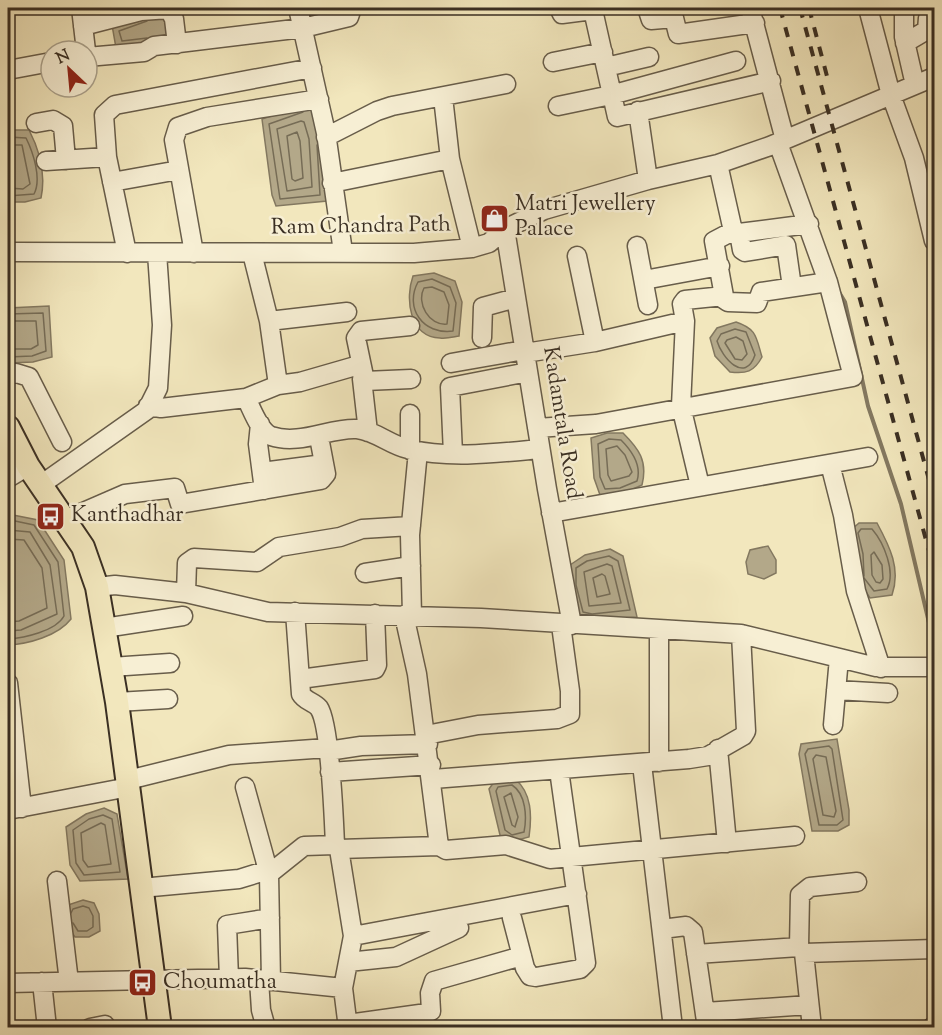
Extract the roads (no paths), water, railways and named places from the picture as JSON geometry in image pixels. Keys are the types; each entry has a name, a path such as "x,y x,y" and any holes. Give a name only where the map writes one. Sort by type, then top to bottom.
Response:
{"main road":[{"path":"8,427 28,466 83,547 97,587 117,702 160,1028"}],"street":[{"path":"298,8 326,137 343,252"},
{"path":"99,56 144,51 154,46 303,28 342,20 349,17 352,8"},
{"path":"559,8 562,14 593,10 617,117 771,81"},
{"path":"537,428 596,424 681,406 850,379 853,374 828,282 781,142 771,81 753,15 678,34 674,18 651,21 647,8"},
{"path":"868,8 891,95 915,158 934,241"},
{"path":"903,8 905,43 915,85"},
{"path":"85,39 82,17 169,9 174,19 177,44"},
{"path":"905,43 927,30 928,18"},
{"path":"553,62 649,57"},
{"path":"558,106 611,95 736,61"},
{"path":"8,70 39,64"},
{"path":"127,253 107,157 104,115 115,105 312,68"},
{"name":"Ram Chandra Path","path":"8,252 414,253 472,248 489,243 505,229 544,210 648,180 718,164 781,142 934,77"},
{"path":"326,137 376,111 506,84"},
{"path":"443,97 450,159 472,248"},
{"path":"194,253 174,134 184,123 207,117 318,99"},
{"path":"638,111 648,180"},
{"path":"36,123 53,120 63,126 66,160"},
{"path":"46,161 107,157"},
{"path":"332,183 450,159"},
{"path":"718,164 733,231 742,250 745,252 786,245 792,287"},
{"path":"112,182 179,170"},
{"path":"722,298 725,293 715,239 808,224"},
{"name":"Kadamtala Road","path":"427,739 478,725 557,718 570,714 566,625 551,513 505,229"},
{"path":"637,246 648,304"},
{"path":"42,484 148,406 158,388 162,325 157,253"},
{"path":"252,253 269,321 278,385"},
{"path":"578,256 595,342"},
{"path":"644,280 720,266"},
{"path":"700,486 681,406 685,321 683,301 722,298 728,302 757,303 761,292 828,282"},
{"path":"482,338 483,307 516,298"},
{"path":"269,321 347,312"},
{"path":"451,363 595,342 685,321"},
{"path":"368,432 356,338 361,331 410,326"},
{"path":"148,406 161,408 246,398 278,385 361,372"},
{"path":"361,372 370,383 411,379"},
{"path":"453,454 450,387 528,372"},
{"path":"8,375 29,377 62,442"},
{"path":"246,398 260,424 271,436 319,436 354,429 414,450 453,454 540,449"},
{"path":"410,414 414,450 408,615 432,772 439,846"},
{"path":"260,424 258,444 263,481"},
{"path":"65,520 125,494 175,488 180,504 263,481 321,480 326,474 319,436"},
{"path":"551,513 868,457"},
{"path":"830,464 843,515 854,586 881,668"},
{"path":"8,478 28,466"},
{"path":"186,593 188,563 194,558 257,562 279,547 340,537 363,529 411,525"},
{"path":"365,573 411,566"},
{"path":"97,587 116,585 186,593 268,612 408,615 741,634 881,668 926,667"},
{"path":"295,612 301,694 304,699 318,707 321,714 328,750 337,847 353,936 343,988 348,1026 427,1014 431,1011 430,993 434,981 522,957"},
{"path":"300,679 375,669 377,665 375,614"},
{"path":"104,628 183,616"},
{"path":"659,629 651,763 653,850 673,1028"},
{"path":"330,772 559,770 708,756 743,736 746,731 741,634"},
{"path":"832,725 839,658"},
{"path":"111,667 170,663"},
{"path":"8,683 15,809 128,783 229,755 328,750 427,739"},
{"path":"836,690 888,693"},
{"path":"117,702 168,699"},
{"path":"718,749 726,843"},
{"path":"512,918 522,957 530,976 536,977 580,969 586,963 577,894 569,855 559,770"},
{"path":"245,787 268,872 270,918 261,1010 266,1028"},
{"path":"141,888 239,879 268,872 304,846 439,846 446,850 506,845 550,859 569,855 653,850 795,836"},
{"path":"57,881 69,982"},
{"path":"812,1028 802,950 800,895 810,887 857,882"},
{"path":"353,936 577,894"},
{"path":"229,979 227,925 270,918"},
{"path":"348,962 396,957 459,928"},
{"path":"662,929 690,928 706,1020 809,1005"},
{"path":"696,954 934,949"},
{"path":"8,983 229,979 265,980 343,988"},
{"path":"42,982 47,1028"}],"water":[{"path":"157,12 168,18 173,40 116,48 112,25"},
{"path":"313,103 327,201 276,206 272,195 262,119"},
{"path":"29,130 36,146 42,171 41,198 25,202 8,202 8,132"},
{"path":"434,273 455,281 462,302 459,336 440,338 430,336 416,324 412,315 409,295 413,276"},
{"path":"49,306 52,357 33,362 9,363 8,308"},
{"path":"736,322 748,328 755,335 762,357 753,369 741,373 730,372 715,356 710,338 717,328"},
{"path":"607,433 623,433 634,444 643,462 642,485 622,494 600,495 594,478 591,438"},
{"path":"13,515 38,520 64,560 71,619 58,630 42,638 8,645 8,518"},
{"path":"859,523 877,523 886,541 895,567 892,595 870,598 858,580 851,530"},
{"path":"768,546 776,560 776,573 764,579 748,574 746,562 750,550"},
{"path":"610,549 623,556 637,617 591,620 576,616 570,565 585,555"},
{"path":"837,739 849,810 849,825 838,831 812,831 799,754 801,744"},
{"path":"515,779 528,798 530,829 529,837 510,842 500,835 489,789 494,782"},
{"path":"104,808 117,814 128,879 80,881 70,865 66,827 86,814"},
{"path":"83,900 94,903 99,914 100,931 89,937 75,937 65,923 65,906"}],"waterway":[{"path":"839,292 845,302 868,406 901,504 934,644"}],"railway":[{"path":"780,8 934,569"},
{"path":"800,8 934,498"},
{"path":"809,8 828,80"}],"place":[{"name":"Matri Jewellery Palace","path":"494,218"},
{"name":"Kanthadhar","path":"50,516"},
{"name":"Choumatha","path":"142,983"}]}
